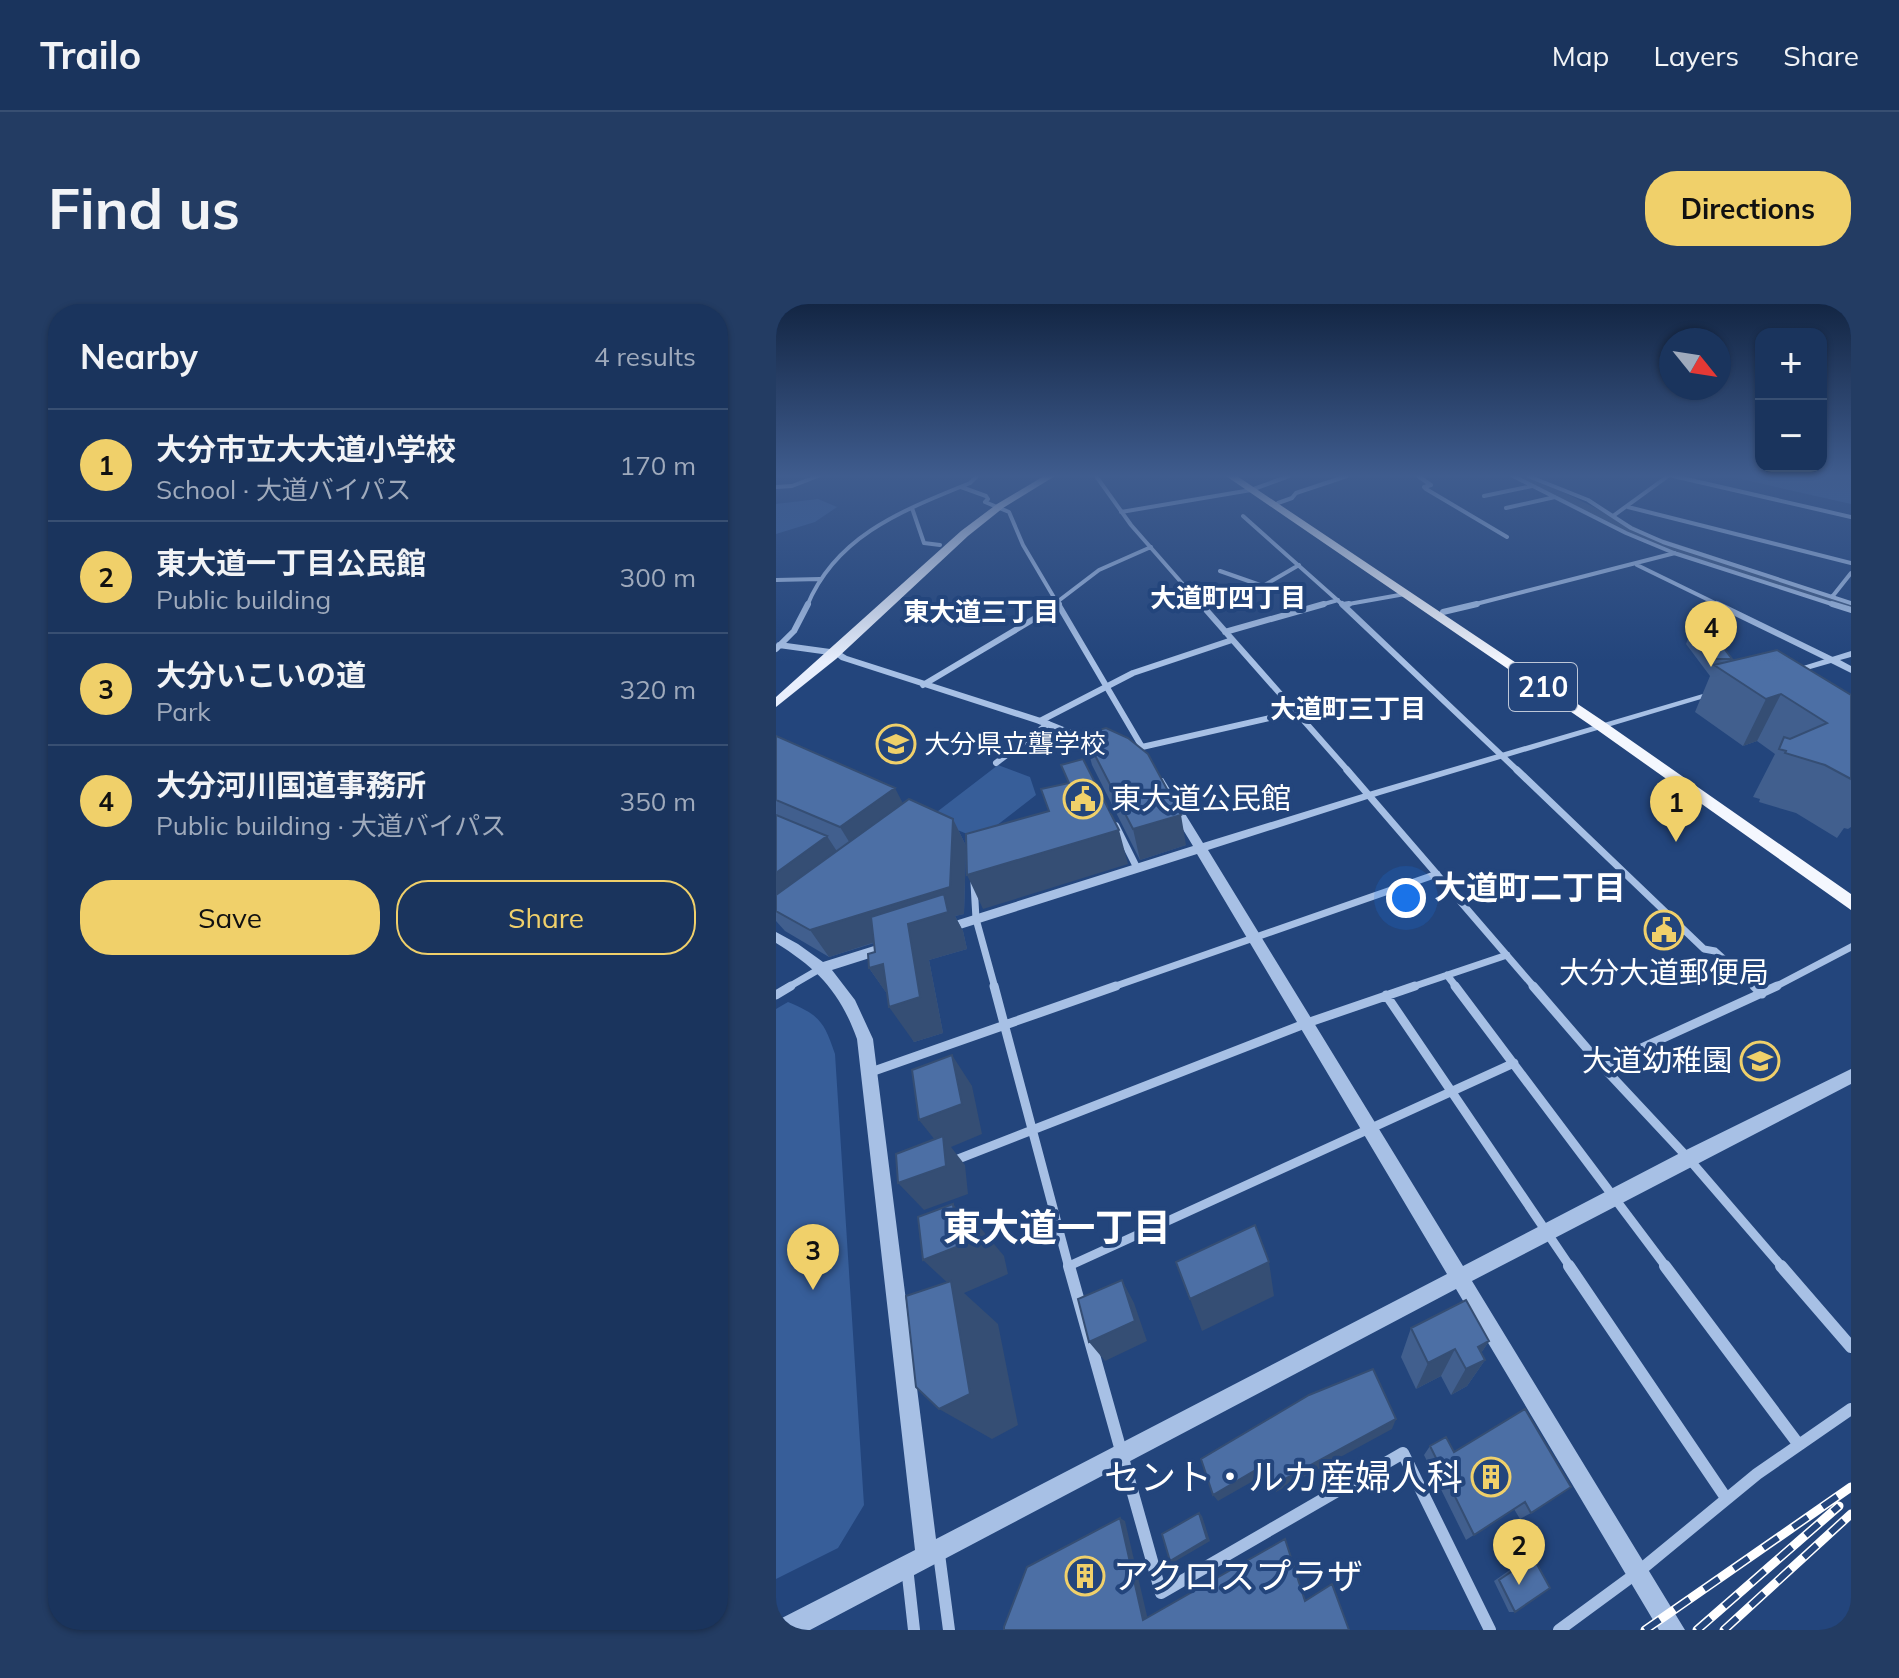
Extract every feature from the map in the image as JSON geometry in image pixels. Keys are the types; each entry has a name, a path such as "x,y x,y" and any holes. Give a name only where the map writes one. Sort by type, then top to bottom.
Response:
{"highway":[{"name":"210","path":"1324,538 1606,724 1851,903"},
{"name":"210","path":"1331,538 1851,889"}],"main road":[{"path":"776,692 833,651 950,538"},
{"path":"776,703 960,538"}],"street":[{"path":"778,646 794,634 827,568 861,538"},
{"path":"922,538 924,543 940,545"},
{"path":"1020,538 1142,747 1139,765"},
{"path":"1143,538 1851,1347"},
{"path":"1268,538 1341,602 1704,949 1715,951 1762,994"},
{"path":"1640,538 1851,610"},
{"path":"1652,538 1679,551 1851,603"},
{"path":"1751,538 1851,563"},
{"path":"923,685 1071,597 1088,577 1100,569 1151,547"},
{"path":"1443,612 1637,565 1679,551"},
{"path":"1220,571 1263,586 1299,565"},
{"path":"1637,565 1851,670"},
{"path":"1832,597 1851,573"},
{"path":"776,580 820,579"},
{"path":"1225,632 1341,602 1405,594"},
{"path":"996,763 1044,722 1105,686 1185,652 1232,640"},
{"path":"778,646 833,651 844,658 923,685 1044,722 1097,742 1160,780 1673,1630"},
{"path":"1769,677 1851,654"},
{"path":"921,936 1369,795 1725,690"},
{"path":"1142,747 1296,712"},
{"path":"1110,813 1137,868"},
{"path":"974,873 976,919 1161,1593 1403,1453 1490,1630"},
{"path":"871,1072 1437,874"},
{"path":"776,937 823,967 856,1015 865,1039 888,1186 924,1557 914,1630"},
{"path":"776,995 823,967 907,941"},
{"path":"1602,1066 1762,994 1851,947"},
{"path":"936,1168 1307,1023 1507,955"},
{"path":"1447,975 1799,1445"},
{"path":"1386,995 1726,1498"},
{"path":"1069,1266 1514,1063"},
{"path":"785,1630 1547,1231 1851,1076"},
{"path":"1559,1630 1638,1572 1726,1498 1851,1409"},
{"path":"924,1557 949,1630"}],"shaded area":[{"path":"998,765 1030,777 1036,795 979,839 929,818"},
{"path":"788,1002 819,1020 835,1054 864,1505 838,1548 776,1579 776,1009"}],"building":[{"path":"1708,627 1732,659 1716,659 1692,628"},
{"path":"1777,650 1851,695 1851,779 1825,765 1779,749 1784,737 1790,739 1827,723 1781,694 1766,699 1714,665"},
{"path":"1106,728 1128,738 1148,754 1181,815 1133,829 1084,734"},
{"path":"776,736 895,788 840,827 776,800"},
{"path":"1083,759 1119,830 967,875 966,834 1049,811 1041,789 1069,783 1061,765"},
{"path":"909,799 953,819 950,887 810,930 776,911 776,895"},
{"path":"776,815 827,836 776,873"},
{"path":"944,894 948,912 908,924 920,997 889,1007 883,964 869,968 868,954 875,952 871,917"},
{"path":"952,1055 962,1104 919,1120 912,1070"},
{"path":"943,1136 946,1166 898,1183 896,1154"},
{"path":"953,1204 955,1227 973,1219 977,1239 923,1260 918,1217"},
{"path":"1255,1225 1269,1262 1190,1299 1176,1262"},
{"path":"1122,1280 1135,1321 1089,1342 1078,1299"},
{"path":"951,1281 970,1394 939,1409 916,1387 906,1296"},
{"path":"1466,1300 1489,1341 1478,1347 1485,1360 1466,1369 1455,1349 1428,1363 1411,1328"},
{"path":"1373,1369 1396,1419 1274,1485 1266,1464 1213,1495 1201,1459 1309,1395"},
{"name":"セント・ルカ産婦人科","path":"1525,1409 1571,1487 1531,1513 1525,1502 1474,1535 1430,1446 1446,1437 1454,1452"},
{"path":"1199,1513 1207,1539 1170,1561 1162,1534"},
{"name":"アクロスプラザ","path":"1120,1518 1143,1620 1285,1539 1305,1601 1332,1584 1349,1630 1004,1630 1027,1567"},
{"path":"1533,1557 1550,1588 1515,1612 1499,1580"}],"waterway":[{"path":"1646,538 1851,607"}],"railway":[{"path":"1645,1630 1851,1487"},
{"path":"1697,1630 1839,1506"},
{"path":"1724,1630 1851,1514"}],"place":[{"name":"大分河川国道事務所","path":"1711,667"},
{"name":"大分県立聾学校","path":"896,744"},
{"name":"東大道公民館","path":"1083,799"},
{"name":"大分市立大大道小学校","path":"1676,842"},
{"name":"大分大道郵便局","path":"1664,930"},
{"name":"大道幼稚園","path":"1760,1061"},
{"name":"大分いこいの道","path":"813,1290"},
{"name":"セント・ルカ産婦人科","path":"1491,1477"},
{"name":"アクロスプラザ","path":"1085,1576"},
{"name":"東大道一丁目公民館","path":"1519,1585"}],"district":[{"name":"大道町四丁目","path":"1228,598"},
{"name":"東大道三丁目","path":"981,612"},
{"name":"大道町三丁目","path":"1348,709"},
{"name":"大道町二丁目","path":"1530,888"},
{"name":"東大道一丁目","path":"1057,1228"}]}
